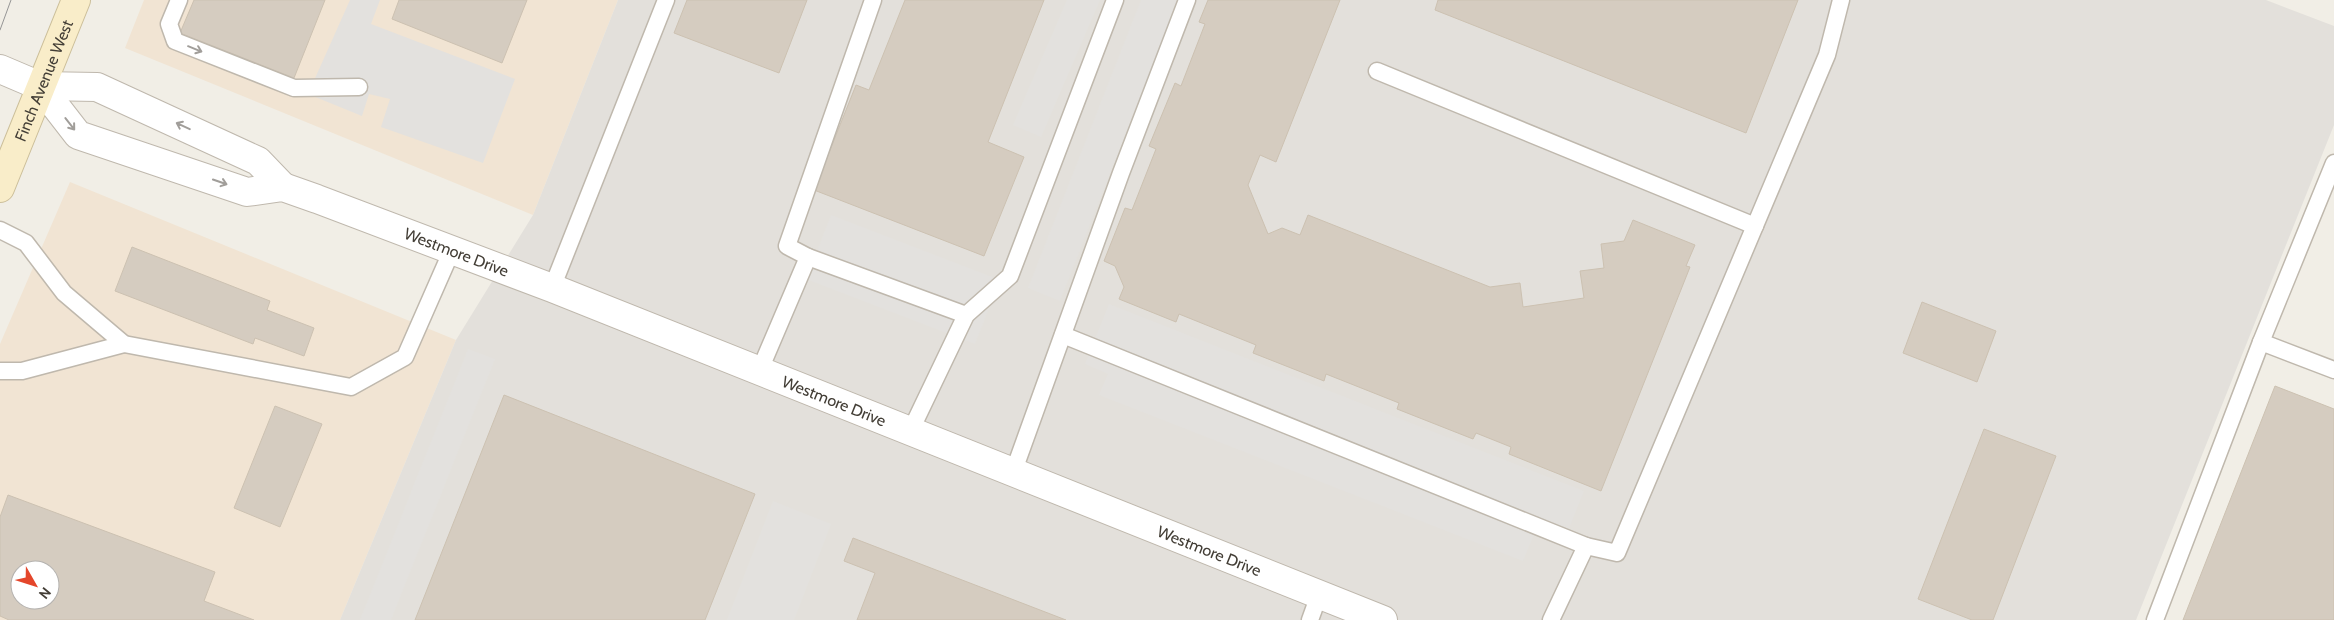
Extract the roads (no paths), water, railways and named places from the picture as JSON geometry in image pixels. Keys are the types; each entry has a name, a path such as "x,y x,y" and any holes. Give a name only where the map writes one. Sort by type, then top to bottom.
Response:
{"main road":[{"name":"Finch Avenue West","path":"0,188 76,0"}],"street":[{"name":"Westmore Drive","path":"0,69 40,86 97,87 258,161 283,187 552,288 1383,620"},
{"name":"Westmore Drive","path":"40,86 78,135 247,192 283,187"}],"lane":[{"path":"179,0 169,24 175,41 294,88 359,87"},
{"path":"552,288 666,0"},
{"path":"873,0 787,246 808,257 966,315"},
{"path":"910,432 966,315 1010,276 1115,0"},
{"path":"1013,473 1124,164 1187,0"},
{"path":"1063,335 1586,546 1617,553 1827,55 1842,0"},
{"path":"1378,70 1754,226"},
{"path":"2155,620 2261,342 2334,163"},
{"path":"0,230 26,242 64,293 124,344"},
{"path":"0,371 22,371 124,344 351,387 405,357 452,250"},
{"path":"759,372 808,257"},
{"path":"2261,342 2334,370"},
{"path":"1551,620 1586,546"},
{"path":"1310,620 1319,595"}],"tram line":[{"path":"0,30 11,0"}]}
